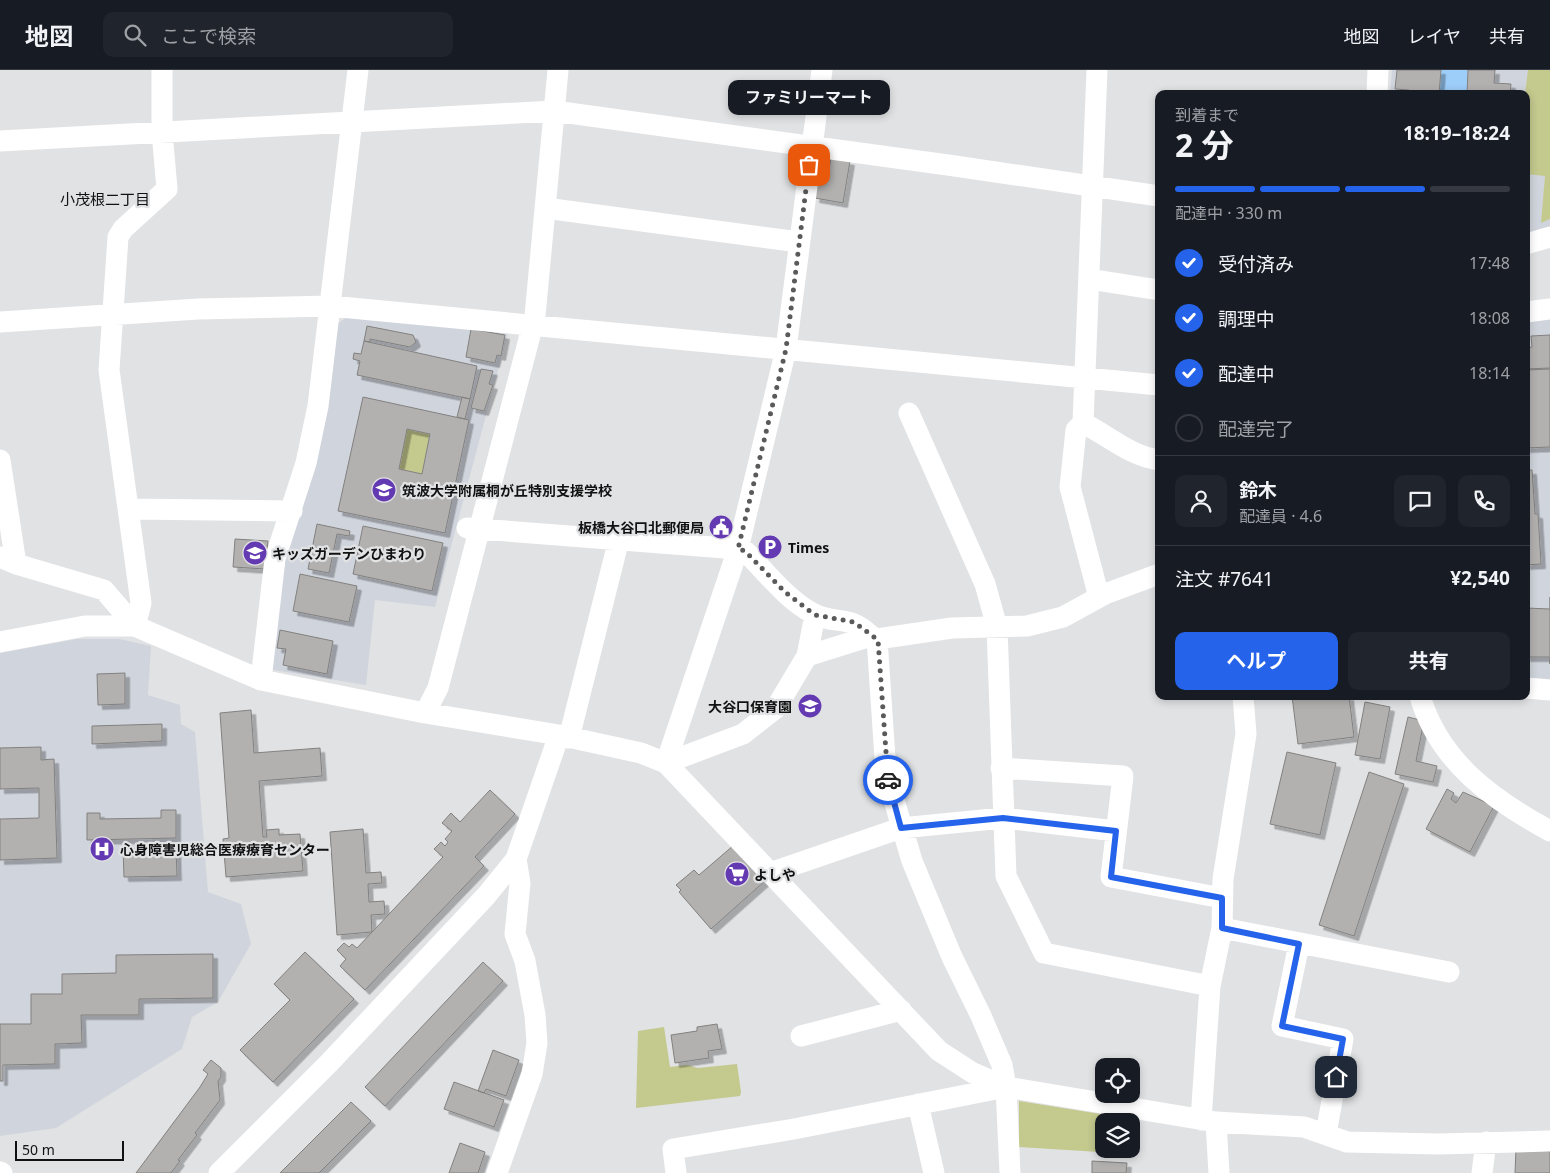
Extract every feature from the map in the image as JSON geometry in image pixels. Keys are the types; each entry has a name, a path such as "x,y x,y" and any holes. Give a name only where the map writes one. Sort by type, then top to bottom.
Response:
{"street":[{"path":"135,626 141,603 130,509 109,370 118,237 167,188 162,132 162,70"},
{"path":"261,680 275,559 306,463 318,406 358,70"},
{"path":"425,713 422,696 473,529 526,324 545,208 548,112 545,70"},
{"path":"526,324 548,112 558,70"},
{"path":"666,763 738,549 786,349 822,70"},
{"path":"1097,70 1083,423 1076,430 1070,487 1099,597"},
{"path":"1377,90 1378,70"},
{"path":"0,141 352,124 548,112 812,146 1155,195"},
{"path":"545,208 799,242"},
{"path":"1530,243 1550,237"},
{"path":"1089,280 1155,289"},
{"path":"0,322 198,309 330,306 1155,385"},
{"path":"1530,312 1550,309"},
{"path":"909,412 985,584 997,627 1006,876 1044,953 1210,986"},
{"path":"1083,423 1105,434 1135,454 1155,459"},
{"path":"0,460 8,560 104,590 135,626"},
{"path":"130,509 292,511"},
{"path":"473,529 738,549 745,551 785,592 815,615 854,622 874,638 886,773 912,861 952,956 1002,1065 1006,1087 1010,1173"},
{"path":"219,1173 349,1041 486,896 516,858 564,737 619,539"},
{"path":"807,656 874,638 952,628 1027,626 1063,617 1099,597 1155,576"},
{"path":"666,763 743,734 776,708 807,656 815,615"},
{"path":"0,642 85,626 135,626 261,680 425,713 564,737 641,753 666,763 939,1051 973,1074 1006,1087 1208,1121 1304,1127 1347,1142 1370,1144 1550,1141"},
{"path":"1530,688 1550,690"},
{"path":"1219,1173 1208,1121 1210,986 1222,928 1222,898 1229,835 1246,734 1243,700"},
{"path":"1422,700 1432,727 1459,767 1511,810 1550,831"},
{"path":"1001,768 1123,776 1111,877 1222,898"},
{"path":"770,873 901,828 1003,818 1116,831"},
{"path":"498,1173 532,1074 537,1043 535,1015 524,961 514,934 520,882 516,858"},
{"path":"1222,928 1449,972"},
{"path":"1299,944 1282,1026 1343,1039 1326,1134"},
{"path":"801,1036 900,1010"},
{"path":"676,1173 673,1149 794,1129 1006,1087"},
{"path":"918,1104 934,1173"},
{"path":"1482,1173 1486,1142"}],"shaded area":[{"path":"1392,70 1550,70 1550,232 1530,237 1530,90 1390,90"},
{"name":"筑波大学附属桐が丘特別支援学校","path":"350,315 509,329 435,607 375,600 366,685 273,670 270,665 280,557 337,324"},
{"path":"1550,317 1550,679 1530,678 1530,320"},
{"name":"心身障害児総合医療療育センター","path":"77,639 119,639 151,646 148,695 180,705 181,724 195,732 208,892 241,904 251,944 218,1002 192,1017 182,1049 56,1128 0,1136 0,653"}],"green space":[{"path":"1528,70 1550,70 1550,219 1541,223 1545,176 1530,174 1530,90 1526,90"},
{"path":"407,429 430,434 422,474 399,469"},
{"path":"664,1027 670,1067 687,1065 698,1068 737,1064 740,1096 636,1108 638,1031"},
{"path":"1019,1101 1095,1113 1095,1152 1019,1147"}],"water":[{"path":"1441,70 1468,70 1467,90 1439,90"}],"building":[{"path":"1397,70 1441,70 1439,90 1395,89"},
{"path":"1468,70 1495,70 1494,83 1511,84 1510,90 1467,90"},
{"path":"831,158 850,161 843,203 815,198 818,179 827,181"},
{"path":"367,326 413,335 416,342 410,347 370,339 370,342 364,341"},
{"path":"471,329 505,335 501,356 497,355 495,363 466,357"},
{"path":"1550,335 1550,368 1530,369 1531,336"},
{"path":"364,341 477,366 470,399 357,375 360,361 353,359 354,353 361,354"},
{"path":"481,369 493,371 489,384 493,385 484,411 471,408"},
{"path":"1550,369 1550,447 1530,448 1530,370"},
{"path":"363,397 469,420 445,533 338,511","holes":["407,429 430,434 422,474 399,469"]},
{"path":"462,397 470,399 465,419 457,417"},
{"path":"1530,470 1532,470 1535,514 1538,514 1541,564 1530,565"},
{"path":"317,524 350,531 349,536 337,534 329,573 308,569"},
{"path":"363,526 443,543 432,591 353,574"},
{"path":"235,539 268,541 265,569 233,567"},
{"path":"300,574 357,586 349,622 293,611"},
{"path":"1530,608 1550,609 1550,664 1549,657 1530,657"},
{"path":"280,630 333,641 327,674 283,665 286,649 277,648"},
{"path":"125,673 125,704 98,705 97,674"},
{"path":"1292,700 1349,700 1354,737 1298,744"},
{"path":"1365,702 1390,707 1380,759 1355,755"},
{"path":"251,710 254,753 320,748 322,776 259,781 263,837 267,837 266,830 279,829 279,835 300,834 303,871 226,877 223,839 229,838 220,713"},
{"path":"1408,717 1424,721 1416,761 1437,766 1433,782 1395,774"},
{"path":"162,724 162,741 92,744 92,726"},
{"path":"41,747 41,760 54,759 57,858 0,860 0,819 39,818 39,788 0,789 0,748"},
{"path":"1287,752 1336,763 1320,835 1270,824"},
{"path":"1369,772 1404,784 1354,936 1319,925"},
{"path":"1447,789 1454,793 1451,799 1456,803 1463,792 1494,806 1470,852 1426,829"},
{"path":"490,790 515,814 475,857 484,866 365,990 340,966 346,959 337,950 344,943 349,947 352,944 357,948 443,857 434,849 441,842 445,846 448,842 445,839 452,831 442,823 451,813 460,822"},
{"path":"161,810 176,810 176,838 87,840 87,813 100,813 100,819 161,818"},
{"path":"363,829 366,873 381,872 382,883 368,884 369,902 384,901 385,914 371,915 372,932 337,935 330,832"},
{"path":"734,845 766,880 711,929 679,892 681,890 676,885 694,870 699,875"},
{"path":"176,848 177,876 124,877 123,849"},
{"path":"305,952 354,999 273,1082 240,1050 290,1000 274,984"},
{"path":"213,954 213,998 139,999 139,1015 81,1015 82,1043 55,1044 55,1064 3,1065 3,1081 0,1081 0,1024 31,1024 31,994 62,994 62,974 116,973 116,955"},
{"path":"483,962 503,981 385,1106 365,1087"},
{"path":"717,1024 722,1049 708,1051 709,1058 675,1063 671,1035 697,1031 697,1027"},
{"path":"493,1050 519,1060 506,1096 486,1089 484,1093 478,1091"},
{"path":"211,1060 221,1068 221,1077 218,1081 220,1100 195,1133 197,1135 178,1160 180,1161 171,1173 136,1173 200,1087 208,1074 203,1070"},
{"path":"454,1082 504,1100 494,1127 444,1109"},
{"path":"351,1102 371,1121 319,1173 280,1173"},
{"path":"460,1143 485,1152 478,1173 449,1173"},
{"path":"1516,1149 1550,1151 1550,1173 1515,1173"},
{"path":"1092,1161 1127,1163 1126,1173 1092,1173"}],"way so far":[{"path":"809,165 786,349 738,549 745,551 785,592 815,615 854,622 878,640 888,780"}],"place":[{"name":"ファミリーマート","path":"809,165"},
{"name":"筑波大学附属桐が丘特別支援学校","path":"384,490"},
{"name":"板橋大谷口北郵便局","path":"721,527"},
{"name":"Times","path":"770,547"},
{"name":"キッズガーデンひまわり","path":"255,553"},
{"name":"大谷口保育園","path":"810,706"},
{"name":"心身障害児総合医療療育センター","path":"102,849"},
{"name":"よしや","path":"737,874"}],"district":[{"name":"小茂根二丁目","path":"105,199"}],"route":[{"path":"888,780 901,828 1003,818 1116,831 1111,877 1222,898 1222,928 1299,944 1282,1026 1343,1039 1336,1077"}]}
